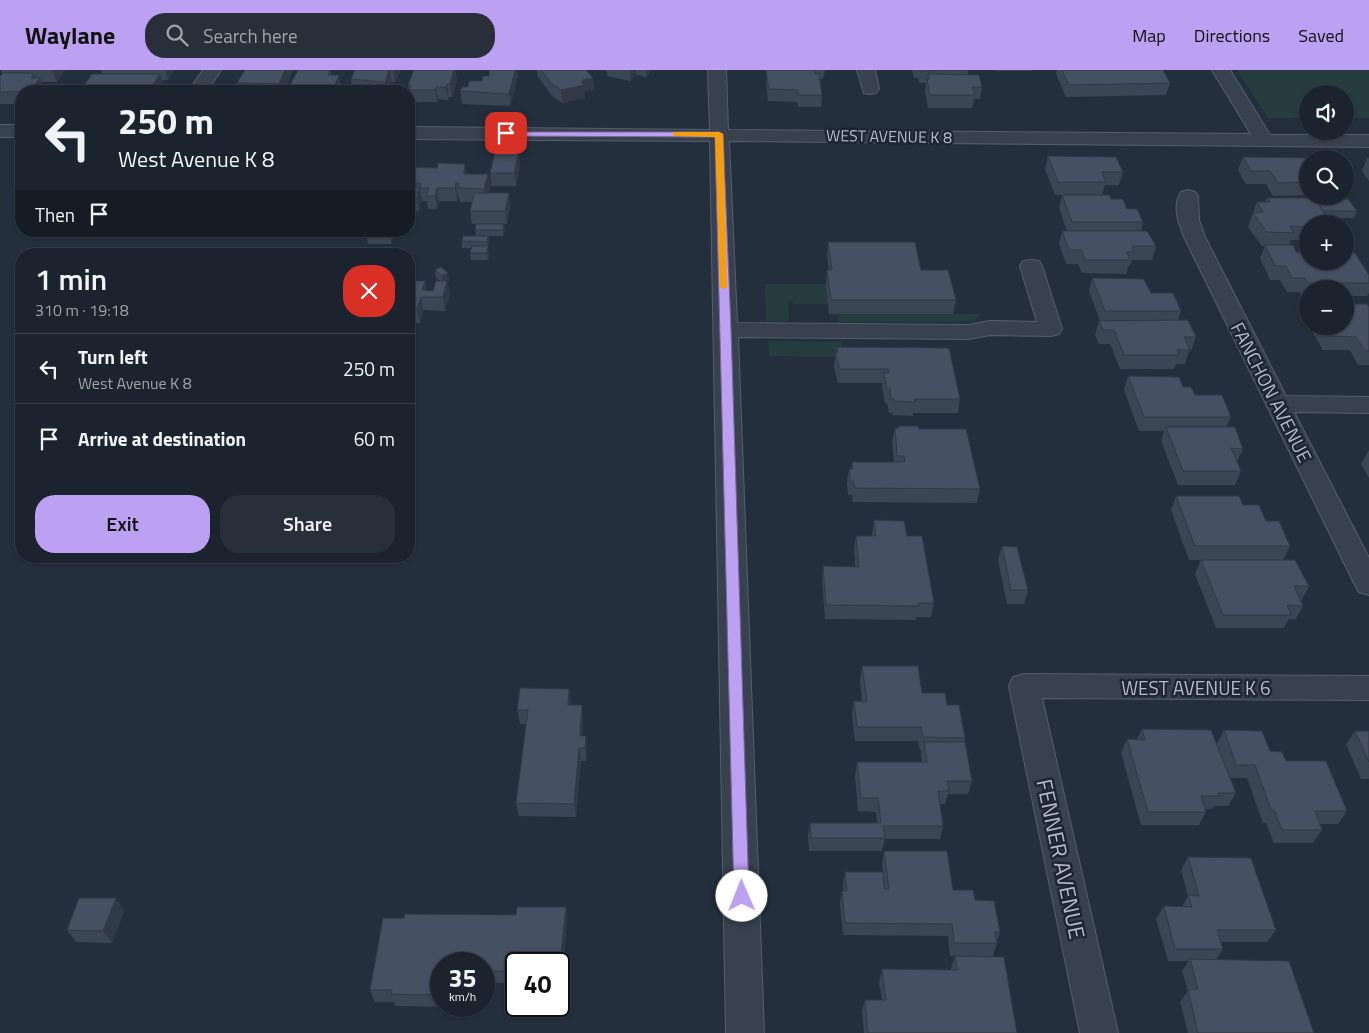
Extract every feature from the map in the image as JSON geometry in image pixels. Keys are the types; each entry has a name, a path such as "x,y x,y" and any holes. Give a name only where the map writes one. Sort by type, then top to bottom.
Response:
{"street":[{"path":"202,85 212,70"},
{"path":"717,70 745,1033"},
{"path":"866,70 870,89"},
{"path":"1221,70 1264,140"},
{"path":"0,131 15,131"},
{"name":"WEST AVENUE K 8","path":"415,133 719,134 1369,141"},
{"name":"FANCHON AVENUE","path":"1188,196 1186,206 1187,217 1197,244 1369,585"},
{"path":"726,330 968,332 990,328 1051,329 1031,266"},
{"path":"1279,404 1369,405"},
{"name":"WEST AVENUE K 6","path":"1024,686 1369,688"},
{"name":"FENNER AVENUE","path":"1024,686 1099,1033"}],"green space":[{"path":"1237,70 1369,70 1369,118 1354,118 1354,85 1299,85 1299,118 1268,118"},
{"path":"765,284 826,284 828,304 793,304 792,301 788,301 789,321 766,321"},
{"path":"838,314 981,314 974,321 966,322 839,322"},
{"path":"768,341 841,342 843,357 769,356"}],"building":[{"path":"245,70 285,70 279,84 237,83"},
{"path":"298,70 330,70 328,75 339,75 335,85 290,85"},
{"path":"355,70 389,70 385,82 351,79"},
{"path":"414,70 454,70 450,84 447,84 446,87 436,87 435,90 415,90 415,85 408,85"},
{"path":"490,70 515,70 509,94 460,91 462,87 468,87 469,81 482,81 483,76 489,76"},
{"path":"541,70 586,70 593,78 583,80 581,82 584,85 561,90 550,82"},
{"path":"766,70 814,70 815,74 819,74 822,95 798,95 798,90 769,89"},
{"path":"921,70 969,70 921,71"},
{"path":"1062,70 1163,70 1170,83 1069,85"},
{"path":"3,73 29,73 34,74 31,78 40,78 35,85 15,85 15,92 0,92 0,76"},
{"path":"92,74 160,74 152,85 84,85"},
{"path":"928,74 979,75 982,87 972,87 975,95 930,95 927,79 930,79"},
{"path":"495,152 519,152 514,173 490,173"},
{"path":"1048,156 1116,157 1123,172 1102,172 1106,182 1058,182"},
{"path":"1243,157 1299,158 1299,182 1278,183 1270,171 1251,171"},
{"path":"438,163 465,164 464,174 488,174 484,189 458,188 459,183 456,183 455,188 437,188 435,196 426,196 429,188 420,188 421,183 415,183 415,167 437,168"},
{"path":"415,188 420,188 418,192 415,192"},
{"path":"474,193 509,193 505,211 470,211"},
{"path":"1062,195 1109,195 1111,199 1123,199 1127,209 1137,209 1143,222 1072,222"},
{"path":"1267,198 1299,198 1299,205 1319,205 1325,215 1299,215 1299,226 1290,226 1294,233 1267,232 1253,213 1263,212 1257,202 1270,202"},
{"path":"1319,205 1352,205 1357,211 1323,211"},
{"path":"476,224 504,224 503,230 475,230"},
{"path":"1062,231 1147,231 1156,246 1132,246 1134,252 1127,252 1130,260 1085,260 1082,250 1069,250"},
{"path":"463,236 488,236 487,242 462,241"},
{"path":"828,242 915,242 921,270 948,270 956,300 831,300 827,270 832,270"},
{"path":"1265,245 1293,245 1296,252 1299,252 1299,270 1354,270 1355,253 1369,275 1369,283 1354,283 1354,280 1306,280 1305,278 1292,278 1286,266 1275,266"},
{"path":"472,246 488,246 487,253 470,253"},
{"path":"441,267 448,273 442,276 435,270"},
{"path":"1092,278 1144,279 1151,293 1173,293 1181,311 1105,311"},
{"path":"415,281 425,281 422,290 433,291 436,281 447,281 443,297 421,297 417,309 415,309"},
{"path":"1354,304 1367,304 1369,307 1369,351 1365,351 1356,337 1329,336 1354,335"},
{"path":"1188,320 1196,337 1184,337 1190,350 1177,350 1179,355 1124,355 1114,330 1103,330 1099,321"},
{"path":"837,347 949,348 960,399 914,399 915,402 894,401 894,399 891,399 890,389 887,389 884,373 889,373 888,369 840,369 835,353 838,353"},
{"path":"1128,376 1179,377 1183,387 1191,387 1195,395 1222,395 1231,417 1144,417"},
{"path":"898,426 918,426 919,429 966,429 980,489 855,488 853,481 850,481 849,469 853,469 852,462 905,462 904,456 897,456 895,428 899,428"},
{"path":"1166,427 1235,427 1243,449 1231,448 1241,471 1183,471"},
{"path":"1176,496 1239,496 1243,505 1259,505 1266,521 1279,521 1290,546 1195,546"},
{"path":"874,520 904,521 907,536 922,536 934,603 918,603 918,606 826,605 823,566 859,567 856,536 876,536"},
{"path":"1002,546 1017,547 1028,590 1011,590"},
{"path":"1201,560 1295,560 1309,586 1294,586 1303,606 1287,605 1291,615 1223,615"},
{"path":"862,666 918,666 922,693 945,693 947,705 959,705 965,738 923,737 921,727 857,727 854,701 867,702"},
{"path":"520,688 569,689 568,705 582,705 580,736 586,736 585,748 579,748 574,804 516,803 528,710 517,710"},
{"path":"1142,729 1211,730 1236,793 1218,793 1220,796 1201,796 1206,812 1148,812 1127,739 1145,740"},
{"path":"1224,730 1262,731 1270,751 1282,752 1286,761 1326,761 1347,811 1315,811 1322,830 1282,830 1274,810 1271,810 1255,765 1236,765"},
{"path":"1355,731 1369,731 1369,762"},
{"path":"924,742 965,742 972,781 947,781 949,791 938,791 943,826 883,826 885,838 811,838 810,823 881,823 878,798 861,798 857,762 927,762"},
{"path":"884,851 947,851 953,890 973,890 975,900 994,901 1000,932 995,932 997,943 954,943 952,924 845,923 842,891 847,891 845,872 883,872 884,889 889,889"},
{"path":"1188,857 1251,858 1276,930 1217,930 1223,949 1175,949 1164,906 1192,907 1188,895 1199,896"},
{"path":"79,898 116,898 103,931 67,930"},
{"path":"517,907 566,907 561,952 505,952 505,971 495,971 495,952 430,952 430,995 391,994 392,990 370,990 383,918 404,918 405,914 516,915"},
{"path":"955,956 1004,957 1017,1033 868,1033 865,1000 886,1000 882,969 957,970"},
{"path":"1190,959 1289,961 1314,1033 1198,1033 1188,990 1198,989"}],"slow traffic":[{"path":"676,134 719,134 724,287"}],"route":[{"path":"506,133 719,134 742,896"}]}
